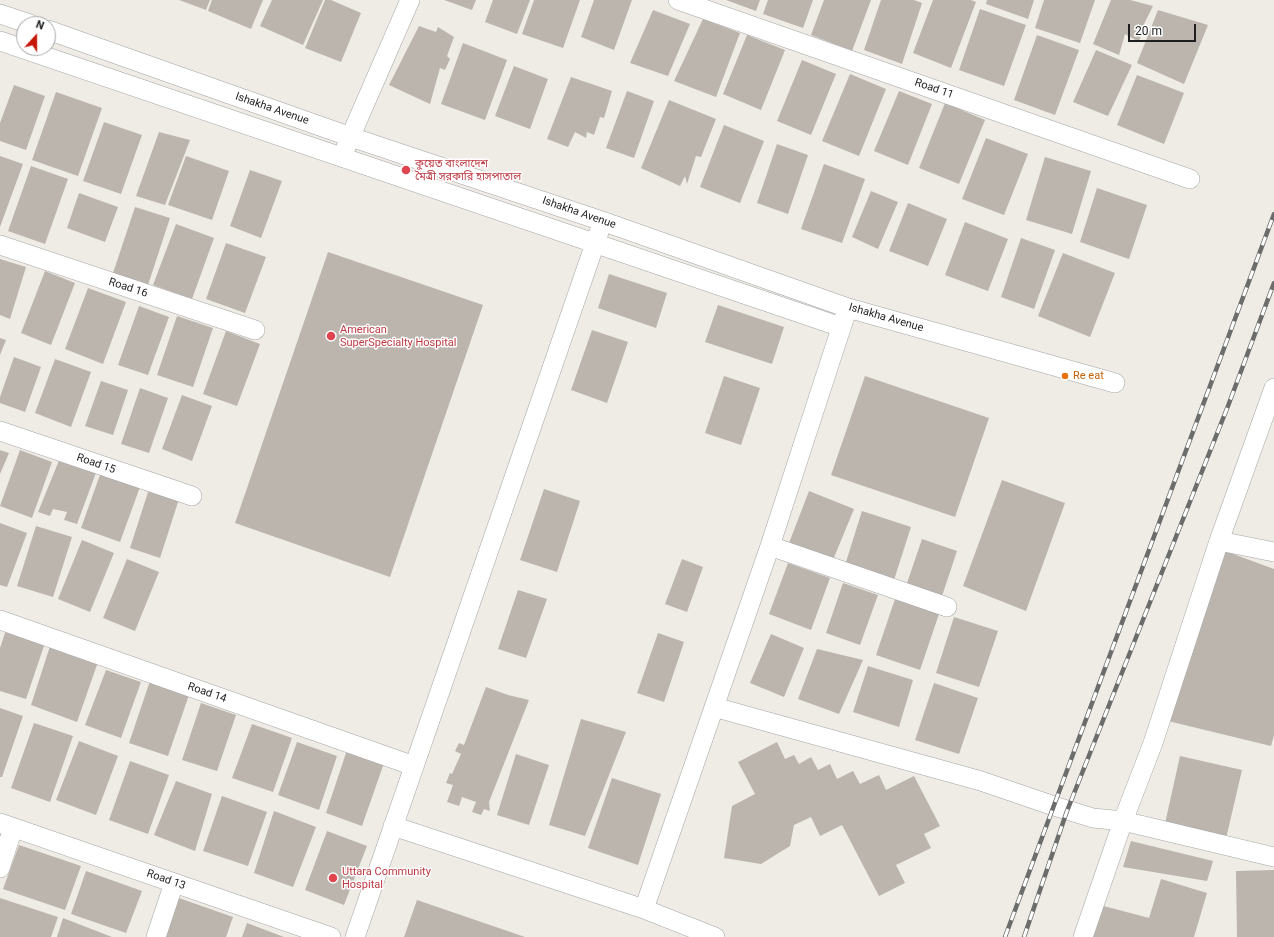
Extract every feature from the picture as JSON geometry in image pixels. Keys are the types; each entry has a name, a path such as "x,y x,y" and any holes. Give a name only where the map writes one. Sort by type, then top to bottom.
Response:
{"street":[{"path":"342,157 410,0"},
{"name":"Road 11","path":"678,0 1190,179"},
{"path":"0,14 16,19"},
{"name":"Ishakha Avenue","path":"56,33 351,137 602,221 848,308 1115,383"},
{"path":"0,42 842,327"},
{"path":"355,937 602,221"},
{"name":"Road 16","path":"0,245 255,330"},
{"path":"644,909 770,546 848,308"},
{"path":"1083,937 1123,821 1153,743 1219,542 1274,388"},
{"name":"Road 15","path":"0,431 192,496"},
{"path":"1219,542 1274,552"},
{"path":"770,546 948,606"},
{"name":"Road 14","path":"0,620 414,766"},
{"path":"714,707 981,781 1068,811 1094,818 1123,821 1274,857"},
{"path":"0,868 7,826"},
{"name":"Road 13","path":"7,826 331,937"},
{"path":"393,826 644,909 715,937"},
{"path":"156,937 174,883"}],"building":[{"path":"179,0 210,0 206,10"},
{"path":"212,0 263,0 251,29 208,11"},
{"path":"272,0 323,0 303,45 260,26"},
{"path":"325,0 331,0 361,13 341,62 305,48"},
{"path":"444,0 476,0 472,10"},
{"path":"493,0 530,0 517,34 485,22"},
{"path":"534,0 580,0 563,48 522,34"},
{"path":"594,0 632,0 614,50 581,37"},
{"path":"726,0 760,0 756,11"},
{"path":"768,0 813,0 803,28 763,14"},
{"path":"824,0 871,0 852,51 811,35"},
{"path":"881,0 914,0 922,3 902,64 864,50"},
{"path":"933,0 971,0 976,2 951,68 913,53"},
{"path":"987,0 1034,0 1028,19 986,4"},
{"path":"1044,0 1095,0 1080,43 1035,28"},
{"path":"1111,0 1130,0 1153,6 1144,24 1139,42 1125,34 1119,55 1093,44"},
{"path":"980,9 1026,25 1004,86 959,70"},
{"path":"653,10 690,24 668,76 630,63"},
{"path":"1158,10 1208,25 1184,84 1137,63"},
{"path":"703,19 740,33 716,97 674,81"},
{"path":"419,26 436,32 438,27 454,37 447,56 450,59 445,70 440,68 430,104 389,85"},
{"path":"747,35 785,50 761,110 723,94"},
{"path":"1037,35 1079,50 1055,115 1014,100"},
{"path":"463,43 507,60 485,120 441,104"},
{"path":"1096,50 1132,65 1108,116 1073,102"},
{"path":"802,60 836,74 811,135 777,121"},
{"path":"514,66 548,79 530,129 495,116"},
{"path":"850,74 886,89 859,156 822,141"},
{"path":"1137,75 1184,93 1164,144 1117,125"},
{"path":"571,77 612,91 604,118 600,117 594,135 587,132 586,138 575,132 568,147 547,139"},
{"path":"14,85 45,96 26,150 0,141 0,123"},
{"path":"627,91 654,101 634,158 606,148"},
{"path":"899,91 932,104 908,165 874,151"},
{"path":"56,92 102,108 78,176 32,160"},
{"path":"669,100 716,119 701,157 696,156 687,184 685,176 680,186 641,168"},
{"path":"945,103 985,120 959,184 919,168"},
{"path":"104,122 142,135 121,194 83,181"},
{"path":"724,125 764,141 740,203 700,187"},
{"path":"159,132 190,140 165,205 136,196"},
{"path":"986,138 1028,154 1004,215 962,199"},
{"path":"777,144 808,155 788,214 757,203"},
{"path":"0,156 23,164 0,227"},
{"path":"186,156 229,171 212,220 168,205"},
{"path":"1045,157 1091,171 1072,234 1026,220"},
{"path":"824,164 865,179 842,243 801,229"},
{"path":"31,166 68,179 45,244 8,231"},
{"path":"250,170 282,181 261,238 230,226"},
{"path":"1097,188 1147,205 1129,259 1080,242"},
{"path":"871,191 898,202 878,249 852,237"},
{"path":"79,193 118,207 105,242 67,228"},
{"path":"908,203 947,219 928,266 889,251"},
{"path":"135,207 170,218 148,285 113,273"},
{"path":"965,222 1008,239 988,291 945,275"},
{"path":"176,224 214,238 192,299 153,285"},
{"path":"1021,238 1055,250 1034,309 1001,297"},
{"path":"226,243 266,257 245,313 206,299"},
{"path":"328,252 483,305 390,577 235,523"},
{"path":"1063,253 1115,273 1090,337 1038,316"},
{"path":"0,259 26,267 10,319 0,315"},
{"path":"45,271 75,283 51,345 21,333"},
{"path":"609,274 667,293 656,328 598,308"},
{"path":"88,288 126,302 103,364 65,349"},
{"path":"718,305 784,327 772,364 705,342"},
{"path":"139,306 169,317 148,375 118,365"},
{"path":"177,316 213,328 193,387 157,375"},
{"path":"592,330 628,342 607,403 571,390"},
{"path":"226,331 260,344 237,406 203,394"},
{"path":"0,338 6,340 0,355"},
{"path":"14,357 41,367 25,412 0,403 0,397"},
{"path":"55,359 91,372 71,427 35,413"},
{"path":"724,376 760,388 741,445 705,433"},
{"path":"865,376 989,418 955,517 831,475"},
{"path":"101,381 128,390 113,435 85,426"},
{"path":"140,388 168,398 149,453 121,444"},
{"path":"182,395 212,406 192,461 162,449"},
{"path":"0,450 9,453 0,474"},
{"path":"20,450 52,462 32,518 0,506"},
{"path":"60,458 97,470 77,524 64,520 67,512 53,509 50,516 38,512"},
{"path":"101,472 140,487 120,542 81,528"},
{"path":"1002,480 1065,503 1026,611 963,586"},
{"path":"149,489 179,499 160,558 130,548"},
{"path":"544,489 580,501 557,572 520,560"},
{"path":"809,491 854,509 833,560 789,543"},
{"path":"862,511 911,527 894,580 845,565"},
{"path":"0,523 27,533 7,587 0,585"},
{"path":"36,526 72,537 53,597 17,586"},
{"path":"922,539 957,551 940,602 905,589"},
{"path":"82,540 114,553 90,612 58,599"},
{"path":"1225,551 1274,569 1274,735 1271,746 1168,721"},
{"path":"127,559 159,572 135,631 103,618"},
{"path":"682,559 703,567 687,612 665,604"},
{"path":"788,563 830,578 811,630 769,614"},
{"path":"843,583 878,595 860,645 826,633"},
{"path":"518,590 547,599 526,658 498,649"},
{"path":"895,599 939,614 920,670 876,655"},
{"path":"954,617 998,631 979,687 936,673"},
{"path":"7,627 46,640 26,699 0,691 0,648"},
{"path":"658,633 684,642 664,702 637,693"},
{"path":"771,634 804,648 784,697 750,683"},
{"path":"52,640 99,659 77,722 31,705"},
{"path":"817,649 863,660 839,714 798,699"},
{"path":"868,666 913,680 899,727 853,712"},
{"path":"106,670 141,682 121,738 85,725"},
{"path":"151,678 190,692 168,756 129,743"},
{"path":"934,683 978,698 959,754 915,740"},
{"path":"486,687 508,695 529,700 489,802 490,811 484,809 481,815 472,812 476,802 462,797 459,806 447,802 453,785 446,783 461,754 455,751 459,743 464,745"},
{"path":"201,703 236,715 217,771 182,760"},
{"path":"0,708 23,716 2,777 0,777"},
{"path":"581,719 626,732 585,836 549,825"},
{"path":"34,723 73,736 50,802 11,788"},
{"path":"252,724 292,738 273,792 232,778"},
{"path":"79,741 118,756 96,815 56,800"},
{"path":"297,742 337,756 319,810 278,795"},
{"path":"777,742 785,759 794,755 799,764 811,757 818,770 830,764 837,779 853,771 860,784 879,775 886,790 914,776 940,826 924,834 931,848 896,865 905,883 879,896 842,825 820,836 811,817 794,825 790,846 761,864 724,858 732,806 755,794 738,762"},
{"path":"347,750 384,763 362,826 326,813"},
{"path":"516,754 549,765 529,825 497,815"},
{"path":"1180,756 1242,770 1225,843 1164,828"},
{"path":"130,761 169,775 148,834 109,820"},
{"path":"612,778 661,794 638,865 588,848"},
{"path":"176,781 212,794 195,851 154,835"},
{"path":"222,796 267,812 248,866 203,851"},
{"path":"274,811 316,827 293,887 254,873"},
{"path":"327,831 367,846 344,905 305,890"},
{"path":"1131,841 1213,861 1207,881 1123,867"},
{"path":"19,845 81,866 65,910 3,889"},
{"path":"1274,870 1274,937 1237,937 1236,871"},
{"path":"86,871 142,891 126,933 71,914"},
{"path":"1161,879 1207,893 1194,937 1091,937 1100,905 1149,918"},
{"path":"176,897 233,917 226,937 162,937"},
{"path":"0,898 58,917 51,937 0,937"},
{"path":"417,900 525,937 404,937"},
{"path":"63,918 112,937 57,937"},
{"path":"247,923 284,937 242,937"}],"railway":[{"path":"1005,937 1274,214"},
{"path":"1024,937 1067,811 1228,406 1274,283"}],"place":[{"name":"কুয়েত বাংলাদেশ মৈত্রী সরকারি হাসপাতাল","path":"406,170"},
{"name":"American SuperSpecialty Hospital","path":"331,336"},
{"name":"Re eat","path":"1065,376"},
{"name":"Uttara Community Hospital","path":"333,878"}]}
